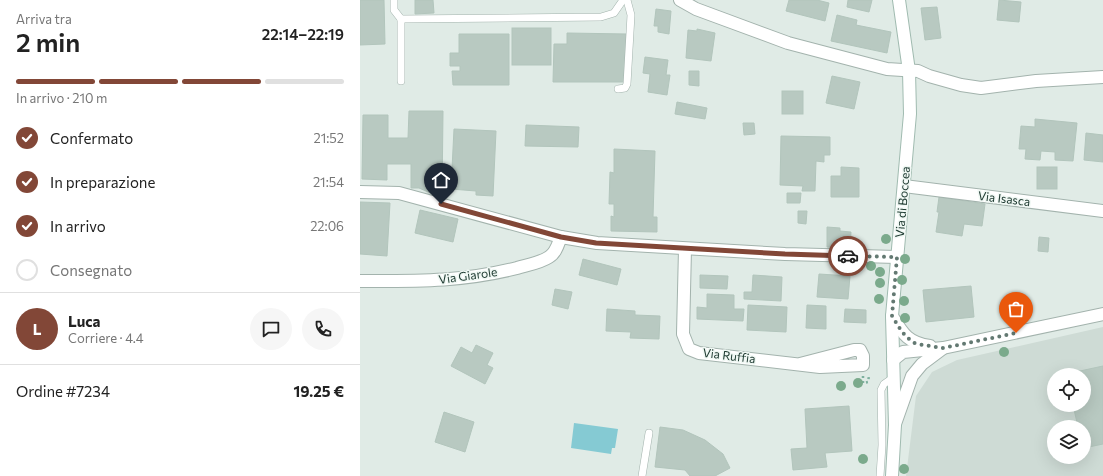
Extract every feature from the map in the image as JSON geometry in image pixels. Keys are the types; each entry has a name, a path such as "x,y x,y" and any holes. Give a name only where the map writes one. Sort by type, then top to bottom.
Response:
{"street":[{"path":"680,0 696,9 788,43 887,69 918,71 942,80 981,88 1036,81 1103,77"},
{"name":"Via di Boccea","path":"892,476 895,425 892,316 910,114 909,71 899,0"},
{"name":"Via Isasca","path":"904,186 1103,211"},
{"path":"360,192 399,193 561,237 596,243 785,254 897,257"},
{"name":"Via Giarole","path":"360,281 465,279 504,271 549,257 556,250 561,237"},
{"name":"Via Ruffia","path":"685,249 683,334 689,349 698,352 800,364"},
{"path":"893,360 903,352 943,348 1103,314"},
{"path":"892,316 902,332 912,342 943,348"},
{"path":"895,425 912,376 924,362 943,348"}],"lane":[{"path":"394,0 394,10 401,19 401,81"},
{"path":"401,19 601,17 614,13 623,0"},
{"path":"618,90 625,88 628,84 632,15 627,0"},
{"path":"880,476 882,445 881,390 884,384 894,377"},
{"path":"642,476 649,433"}],"shaded area":[{"path":"1103,327 1103,476 906,476 916,396 932,372 957,360"}],"water":[{"path":"574,423 618,429 615,448 612,448 611,454 571,448"}],"building":[{"path":"360,0 384,0 385,44 360,45"},
{"path":"415,0 433,0 434,13 415,14"},
{"path":"789,0 817,0 829,3 825,21 786,11"},
{"path":"848,0 872,0 869,12 847,7"},
{"path":"999,0 1021,2 1019,22 997,20"},
{"path":"937,7 941,38 925,40 921,8"},
{"path":"656,9 671,11 669,34 658,32 658,26 654,26"},
{"path":"837,15 857,20 856,25 891,32 887,53 831,41"},
{"path":"512,28 551,28 551,65 512,65"},
{"path":"697,29 715,33 711,61 686,58 688,30 697,31"},
{"path":"567,33 627,34 626,82 553,82 554,44 567,44"},
{"path":"459,34 509,34 509,85 453,85 452,71 460,71 460,66 450,66 450,53 459,53"},
{"path":"645,57 668,60 666,75 670,75 667,95 648,92 650,74 643,73"},
{"path":"689,71 699,71 699,86 689,85"},
{"path":"832,76 860,82 854,109 826,103"},
{"path":"782,91 803,91 803,114 782,114"},
{"path":"677,102 707,108 705,119 675,114"},
{"path":"409,111 443,111 442,198 419,188 411,188 411,164 387,164 387,180 362,179 363,115 388,115 388,138 408,138"},
{"path":"1035,119 1077,123 1073,161 1055,160 1055,152 1041,151 1040,160 1025,159 1026,149 1019,149 1021,126 1035,127"},
{"path":"743,123 754,123 755,134 744,135"},
{"path":"526,125 579,127 578,147 525,146"},
{"path":"454,129 496,131 493,196 476,195 476,191 451,189"},
{"path":"1086,133 1103,135 1103,162 1084,160"},
{"path":"781,136 830,137 830,155 824,155 824,162 816,161 815,191 802,191 803,186 780,185"},
{"path":"614,149 655,151 653,217 657,217 657,232 611,231 611,216 614,217 614,204 609,204 610,172 614,173"},
{"path":"841,167 859,168 859,197 831,197 831,176 841,176"},
{"path":"1037,167 1057,167 1057,189 1037,189"},
{"path":"787,193 801,193 800,203 787,203"},
{"path":"939,197 985,204 982,226 964,224 962,236 936,232 939,212 937,212"},
{"path":"360,202 390,203 387,256 360,254"},
{"path":"420,210 458,219 453,242 415,233"},
{"path":"798,211 807,211 806,224 798,223"},
{"path":"827,227 840,228 840,231 851,232 850,248 827,247"},
{"path":"1039,237 1049,238 1048,252 1038,251"},
{"path":"583,259 621,269 617,285 579,275"},
{"path":"819,274 850,276 848,299 817,297"},
{"path":"700,275 728,276 727,289 700,288"},
{"path":"753,275 782,277 781,301 744,299 744,292 752,292"},
{"path":"971,286 974,317 926,322 923,290"},
{"path":"555,289 572,292 568,309 552,305"},
{"path":"707,294 734,295 734,309 744,309 743,321 697,319 697,307 707,308"},
{"path":"748,305 787,307 786,332 747,330"},
{"path":"807,305 826,306 826,329 806,328"},
{"path":"607,309 635,311 635,315 660,316 659,339 630,338 631,332 606,331"},
{"path":"845,309 866,310 866,323 844,322"},
{"path":"476,345 493,353 487,365 493,368 485,384 451,366 461,347 472,353"},
{"path":"1103,366 1103,444 1091,447 1091,420 1076,420 1075,412 1091,412 1091,369"},
{"path":"849,406 852,451 825,453 827,467 793,470 791,449 807,448 805,409"},
{"path":"444,412 474,422 465,452 435,442"},
{"path":"660,427 683,430 705,440 723,454 730,468 715,476 690,476 685,470 655,467"}],"way so far":[{"path":"848,256 897,257 892,316 902,332 912,342 943,348 1016,333"}],"route":[{"path":"441,204 497,218 561,237 596,243 785,254 848,256"}]}
